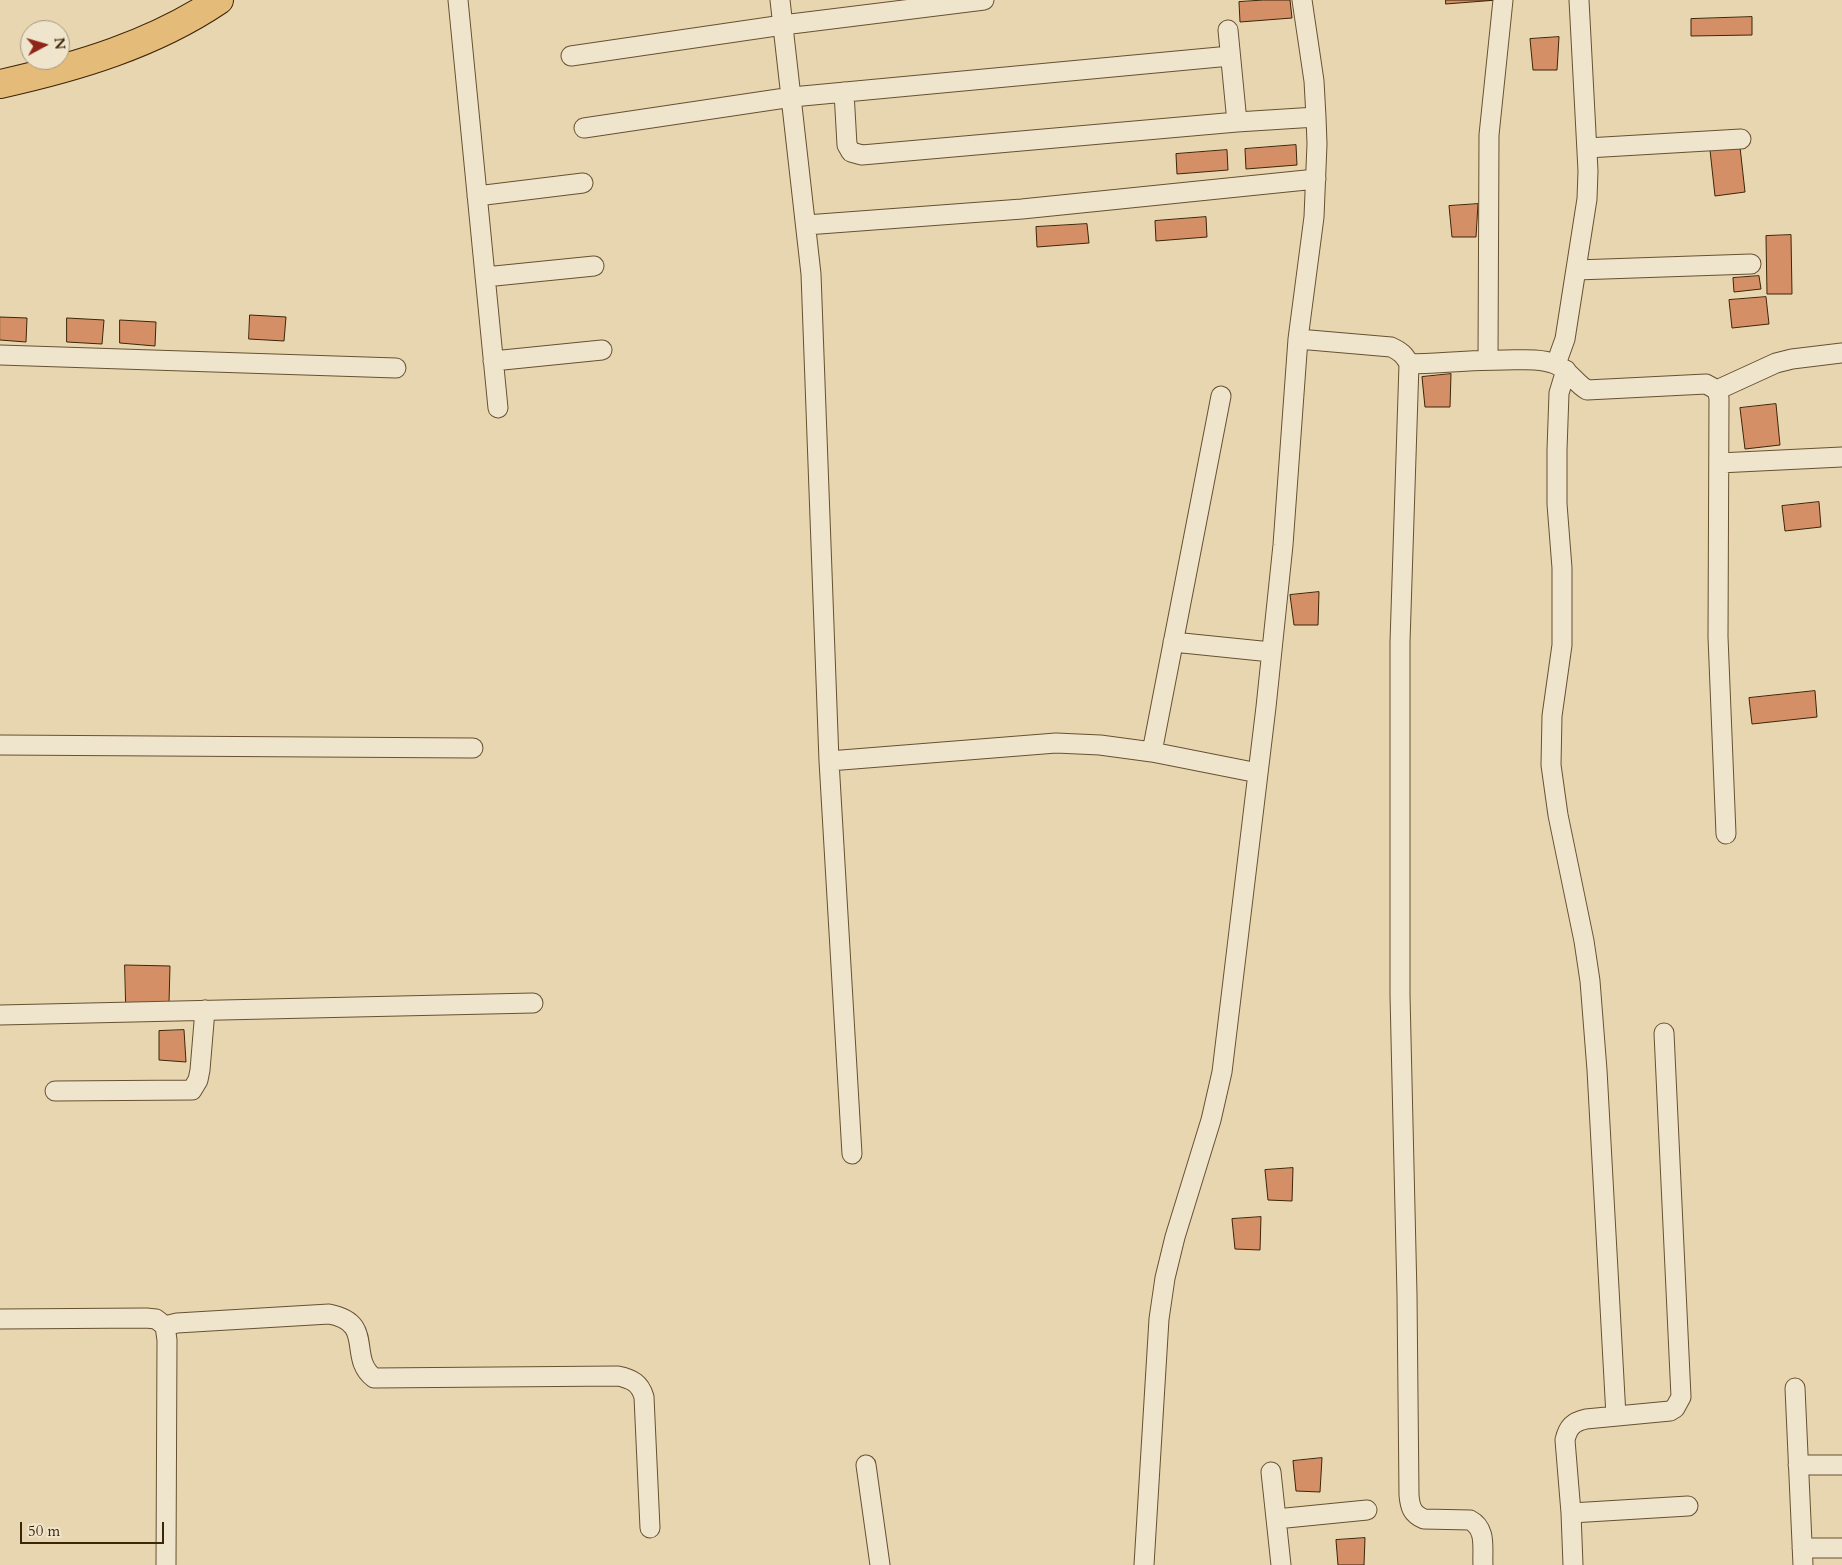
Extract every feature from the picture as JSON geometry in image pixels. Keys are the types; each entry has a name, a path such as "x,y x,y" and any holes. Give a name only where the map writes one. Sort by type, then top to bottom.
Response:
{"main road":[{"path":"0,84 92,60 152,38 197,15 220,0"}],"street":[{"path":"458,0 498,408"},
{"path":"780,0 811,274 829,761 852,1154"},
{"path":"571,56 783,25 984,0"},
{"path":"1144,1565 1161,1302 1175,1237 1211,1120 1222,1072 1272,652 1292,439 1298,339 1314,217 1318,144 1314,81 1302,0"},
{"path":"1488,360 1489,135 1503,0"},
{"path":"1579,0 1587,148 1587,199 1565,339 1559,393 1557,504 1562,568 1562,645 1552,716 1551,765 1558,815 1581,922 1590,981 1597,1070 1616,1416"},
{"path":"1228,30 1237,122"},
{"path":"584,128 792,97 1230,56"},
{"path":"844,92 847,145 851,152 856,155 1237,122 1316,117"},
{"path":"1587,148 1741,139"},
{"path":"806,225 1022,209 1316,179"},
{"path":"477,196 583,183"},
{"path":"1576,270 1751,264"},
{"path":"485,277 594,266"},
{"path":"1298,339 1390,347 1401,352 1409,364 1400,642 1400,995 1407,1295 1409,1495 1411,1510 1417,1516 1424,1519 1470,1520 1476,1524 1482,1536 1483,1565"},
{"path":"493,362 602,350"},
{"path":"1717,390 1776,363 1792,359 1842,353"},
{"path":"0,355 396,368"},
{"path":"1409,364 1488,360 1541,361 1561,367 1579,386 1587,390 1706,384 1717,390"},
{"path":"1717,390 1719,463 1718,637 1726,834"},
{"path":"1152,752 1221,396"},
{"path":"1719,463 1842,457"},
{"path":"1173,642 1272,652"},
{"path":"829,761 1056,743 1100,745 1152,752 1258,773"},
{"path":"0,745 473,748"},
{"path":"0,1015 533,1003"},
{"path":"55,1091 192,1090 198,1080 200,1070 205,1010"},
{"path":"1572,1565 1571,1513 1565,1440 1567,1431 1571,1425 1578,1421 1670,1411 1676,1408 1681,1397 1664,1033"},
{"path":"165,1326 177,1322 329,1314 341,1316 349,1320 354,1326 358,1334 364,1367 368,1374 374,1378 618,1376 628,1378 639,1386 644,1397 650,1528"},
{"path":"0,1319 146,1318 156,1319 165,1326 167,1340 166,1565"},
{"path":"1795,1388 1802,1557 1842,1548"},
{"path":"866,1465 880,1565"},
{"path":"1798,1465 1842,1465"},
{"path":"1271,1472 1281,1565"},
{"path":"1571,1513 1688,1506"},
{"path":"1276,1519 1367,1510"}],"building":[{"path":"1290,0 1292,18 1240,22 1239,2"},
{"path":"1446,0 1497,0 1446,4"},
{"path":"1752,17 1752,35 1691,36 1691,19"},
{"path":"1559,37 1557,70 1533,70 1530,39"},
{"path":"1296,145 1297,165 1246,169 1245,149"},
{"path":"1740,147 1745,192 1715,196 1710,150"},
{"path":"1227,150 1228,170 1177,174 1176,154"},
{"path":"1478,204 1476,237 1452,237 1449,206"},
{"path":"1206,217 1207,237 1156,241 1155,221"},
{"path":"1087,224 1089,243 1037,247 1036,227"},
{"path":"1791,235 1792,294 1767,294 1766,236"},
{"path":"1759,276 1761,289 1734,292 1733,278"},
{"path":"1766,297 1769,324 1732,328 1729,300"},
{"path":"250,315 286,317 284,341 249,339"},
{"path":"0,317 27,318 26,342 0,340"},
{"path":"67,318 104,320 102,344 67,342"},
{"path":"120,320 156,322 155,346 120,343"},
{"path":"1451,374 1450,407 1425,407 1422,377"},
{"path":"1776,404 1780,445 1745,449 1740,408"},
{"path":"1819,502 1821,527 1785,531 1782,506"},
{"path":"1319,592 1318,625 1294,625 1290,595"},
{"path":"1815,691 1817,717 1752,724 1749,698"},
{"path":"125,965 170,966 169,1003 126,1003"},
{"path":"184,1030 186,1062 159,1060 159,1031"},
{"path":"1293,1168 1292,1201 1268,1200 1265,1170"},
{"path":"1261,1217 1260,1250 1235,1249 1232,1219"},
{"path":"1322,1458 1320,1492 1296,1491 1293,1461"},
{"path":"1365,1538 1364,1565 1338,1565 1336,1540"}]}
